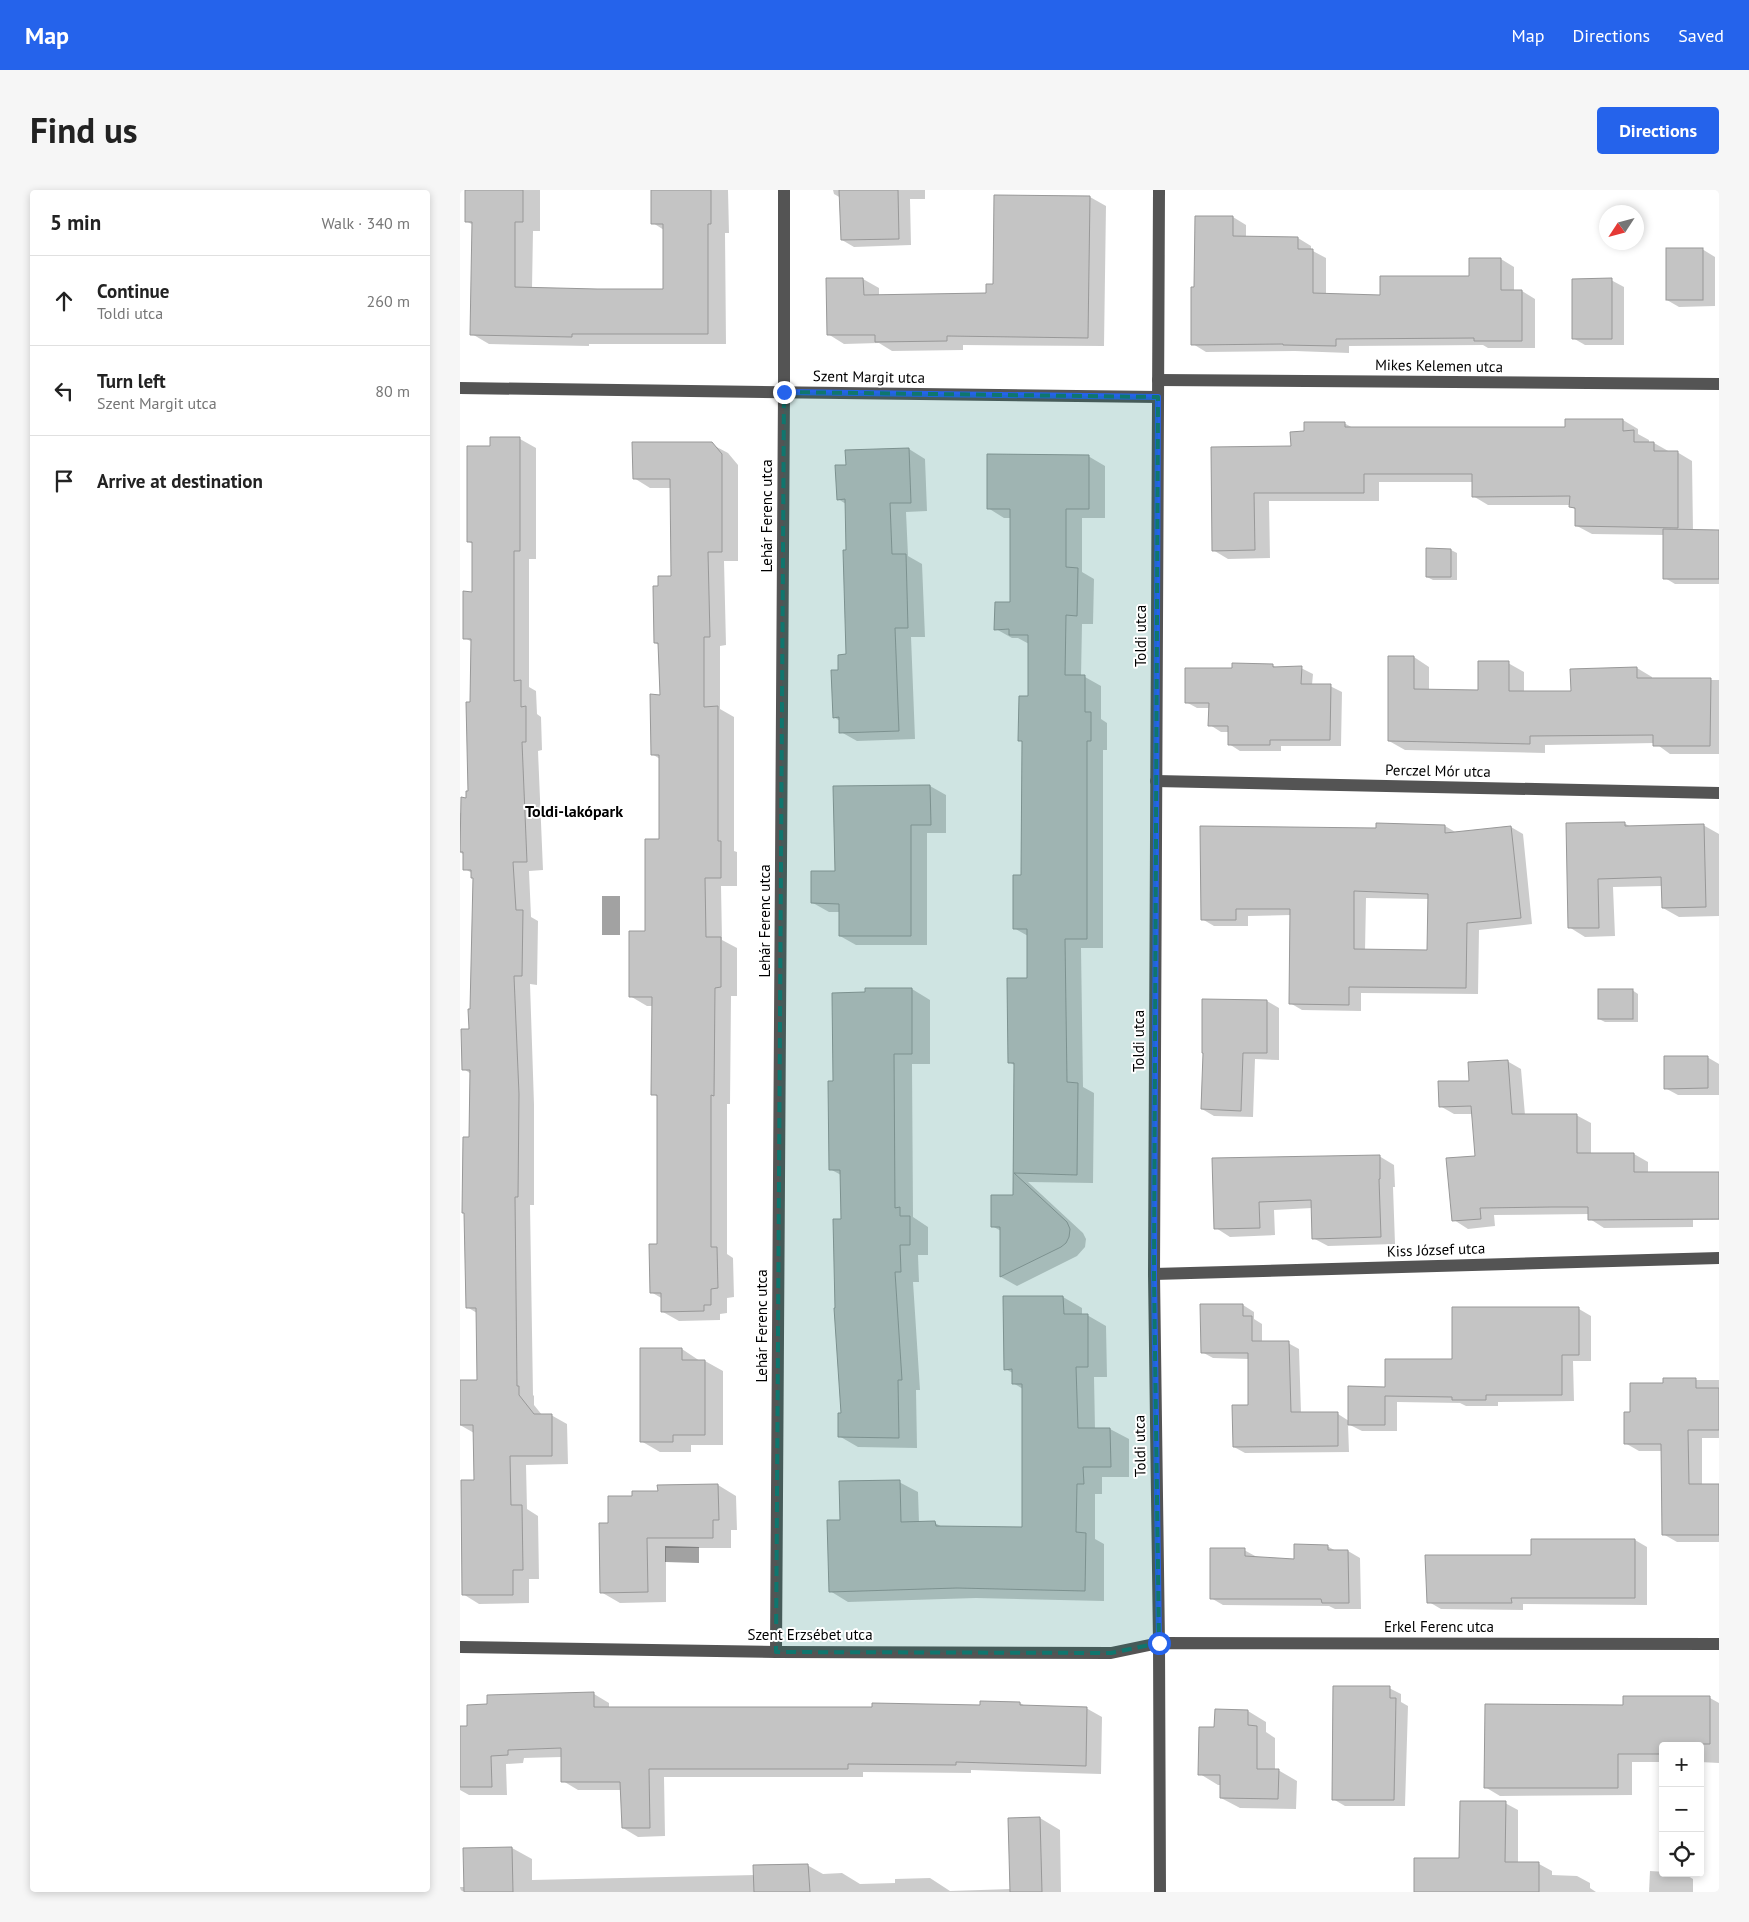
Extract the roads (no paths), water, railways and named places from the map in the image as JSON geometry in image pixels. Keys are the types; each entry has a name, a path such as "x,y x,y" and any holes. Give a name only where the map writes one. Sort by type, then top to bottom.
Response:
{"street":[{"name":"Lehár Ferenc utca","path":"776,1652 784,190"},
{"name":"Toldi utca","path":"1159,190 1154,1274 1160,1892"},
{"name":"Mikes Kelemen utca","path":"1158,380 1719,384"},
{"name":"Szent Margit utca","path":"460,388 1158,397"},
{"name":"Perczel Mór utca","path":"1156,781 1719,793"},
{"name":"Kiss József utca","path":"1154,1274 1719,1258"},
{"name":"Szent Erzsébet utca","path":"460,1646 776,1652 1111,1653 1159,1643"},
{"name":"Erkel Ferenc utca","path":"1159,1643 1719,1644"}],"district":[{"name":"Toldi-lakópark","path":"574,811"}]}
